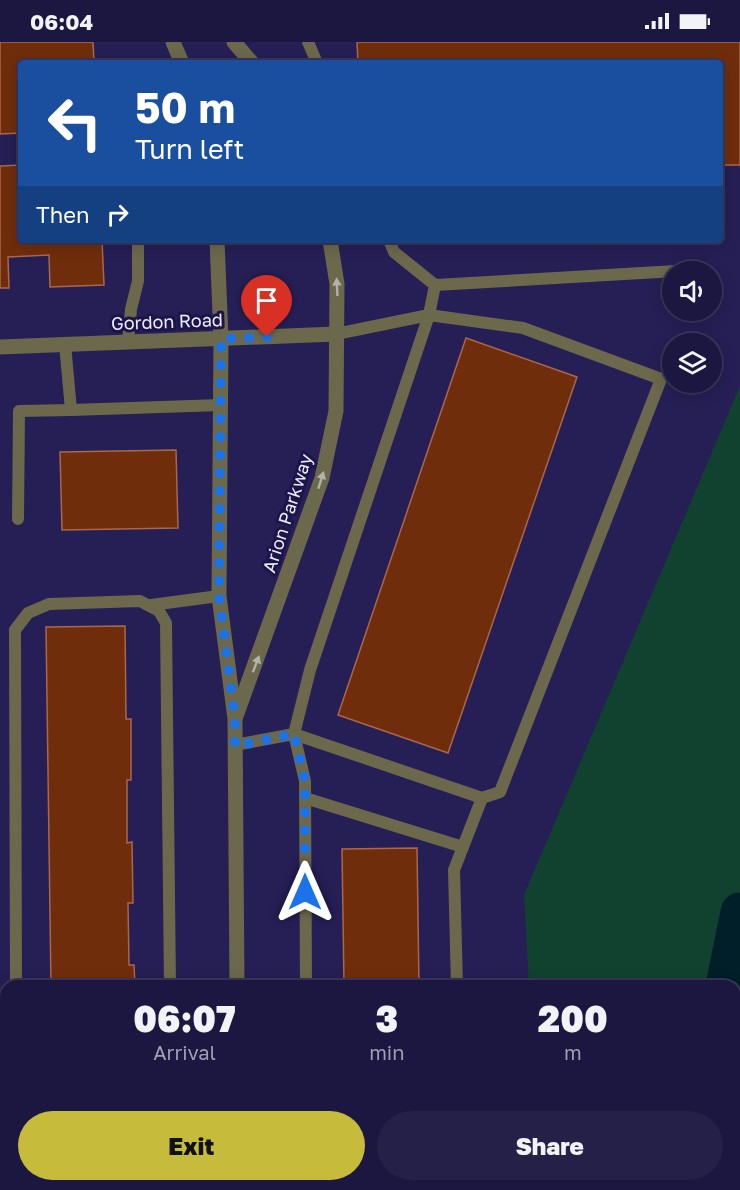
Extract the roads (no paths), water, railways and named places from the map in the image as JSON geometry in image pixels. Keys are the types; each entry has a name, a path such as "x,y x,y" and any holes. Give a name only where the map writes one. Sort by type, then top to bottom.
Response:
{"street":[{"path":"173,42 181,60"},
{"path":"234,42 249,60"},
{"name":"Arion Parkway","path":"217,243 221,339 219,596 235,719 237,980"},
{"name":"Arion Parkway","path":"235,719 322,478 336,411 337,284 330,243"},
{"name":"Gordon Road","path":"0,347 336,334"}],"lane":[{"path":"308,42 316,60"},
{"path":"128,342 138,281 138,243"},
{"path":"390,243 394,252 435,285 662,272"},
{"path":"306,980 305,781 294,734 310,670 429,315 435,285"},
{"path":"235,746 294,734 482,798 500,792 661,379 523,328 429,315 336,334"},
{"path":"65,344 71,410"},
{"path":"18,519 19,411 221,405"},
{"path":"151,605 219,596"},
{"path":"16,980 15,630 28,613 49,604 140,601 159,611 166,623 170,980"},
{"path":"305,798 463,847"},
{"path":"457,980 454,870 482,798"}],"waterway":[{"path":"726,980 740,912"}]}
